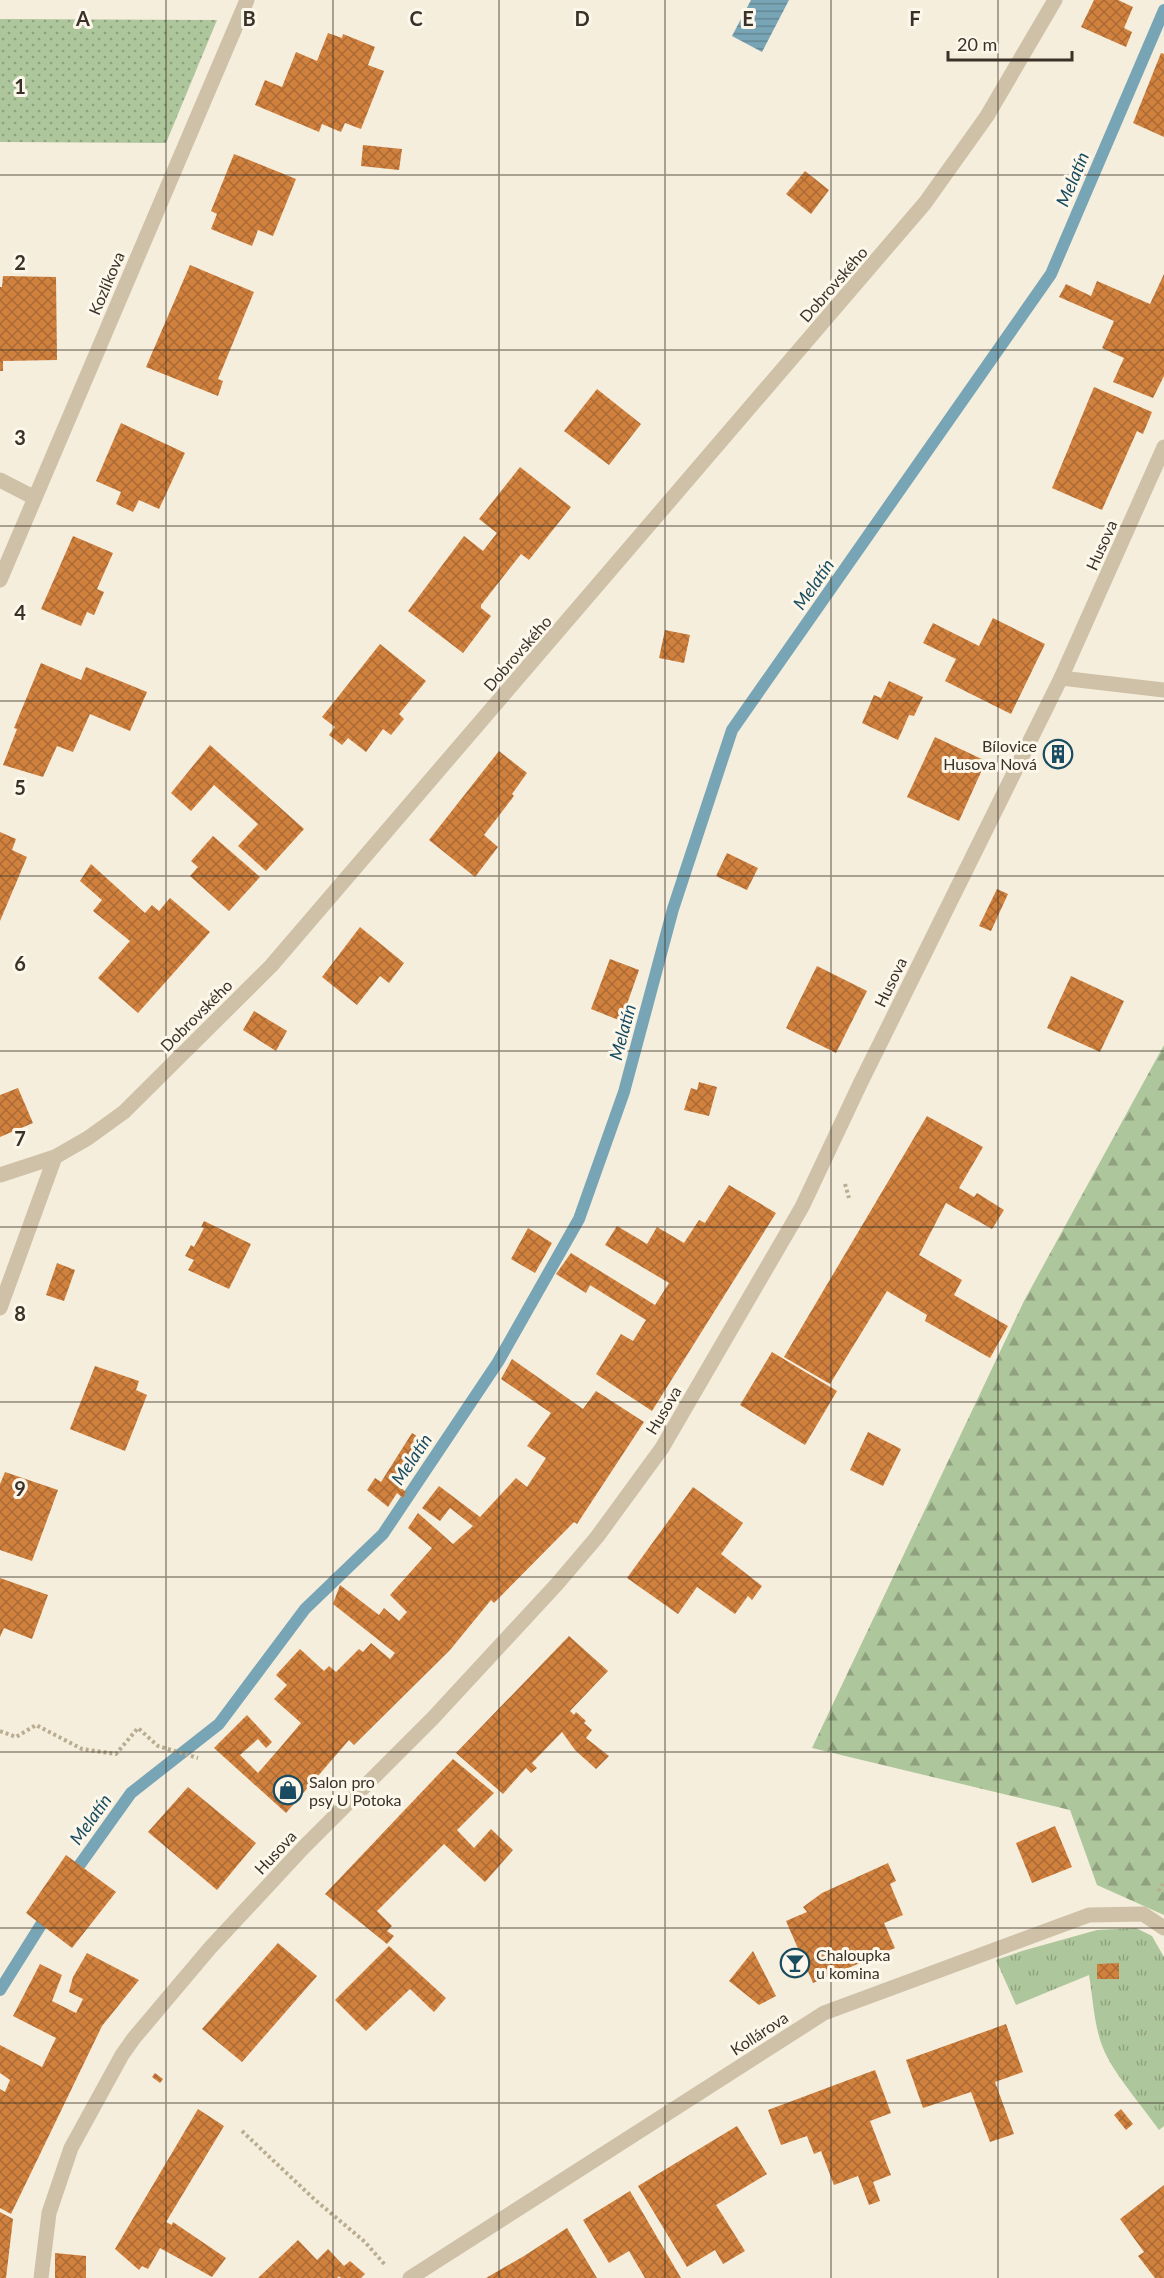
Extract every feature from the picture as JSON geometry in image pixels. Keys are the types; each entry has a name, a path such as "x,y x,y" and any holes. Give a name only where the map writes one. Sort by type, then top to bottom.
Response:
{"street":[{"name":"Kozlíkova","path":"0,580 247,0"},
{"name":"Dobrovského","path":"0,1175 54,1157 88,1138 124,1112 271,966 397,822 926,203 987,116 1055,0"},
{"name":"Husova","path":"41,2278 49,2213 71,2148 122,2055 134,2038 210,1948 303,1848 433,1718 557,1584 597,1537 662,1448 802,1208 860,1084 1061,678 1164,447"},
{"path":"0,480 34,498"},
{"path":"1061,678 1164,690"},
{"path":"0,1308 54,1157"},
{"name":"Kollárova","path":"410,2278 824,2013 1089,1915 1143,1914 1164,1928"}],"path":[{"path":"0,1731 16,1737 36,1725 82,1749 116,1754 138,1728 158,1746 198,1758"},
{"path":"242,2131 314,2199 364,2242 390,2271"}],"green space":[{"path":"0,19 217,20 166,143 0,142"},
{"path":"1164,1045 1164,1915 1097,1885 1070,1810 812,1748 1024,1301"},
{"path":"1136,1928 1152,1936 1164,1957 1164,2126 1159,2130 1121,2079 1103,2048 1096,2022 1089,1975 1016,2005 996,1960 1097,1930"}],"water":[{"path":"751,0 789,0 762,52 732,36"}],"building":[{"path":"1094,0 1118,0 1133,7 1124,28 1132,32 1126,47 1081,27"},
{"path":"328,33 342,38 343,34 375,47 368,65 384,71 361,129 345,123 341,132 322,124 319,132 255,105 265,80 282,87 296,52 317,61"},
{"path":"1161,53 1164,54 1164,137 1133,123"},
{"path":"363,145 402,149 399,170 361,166"},
{"path":"234,154 296,179 273,236 258,230 252,246 211,229 217,214 211,211"},
{"path":"805,171 829,190 811,214 786,194"},
{"path":"190,265 254,292 218,379 223,381 218,396 146,367"},
{"path":"1164,274 1164,376 1153,398 1113,382 1124,358 1102,348 1114,321 1059,297 1066,284 1091,296 1097,281 1150,304"},
{"path":"3,276 56,277 57,360 3,361 3,371 0,371 0,287 2,287"},
{"path":"1094,387 1152,412 1143,434 1137,431 1102,510 1052,488"},
{"path":"597,389 641,424 609,465 564,431"},
{"path":"121,423 185,453 159,509 139,500 133,512 116,504 121,492 96,481"},
{"path":"520,467 571,507 529,560 521,554 481,605 481,608 491,616 463,653 408,611 464,536 483,551 497,533 479,519"},
{"path":"73,536 113,553 97,589 104,592 94,615 87,612 81,626 41,609"},
{"path":"993,618 1045,644 1011,714 945,681 956,659 923,643 933,623 979,646"},
{"path":"665,630 690,635 684,663 659,658"},
{"path":"380,644 426,681 399,714 404,719 391,735 383,729 366,752 348,738 342,745 329,735 335,727 322,717"},
{"path":"41,663 81,680 86,667 147,692 130,731 90,714 73,752 57,746 43,777 3,765 17,729 14,728"},
{"path":"889,681 923,697 914,716 909,715 898,740 862,723 874,695 881,698"},
{"path":"935,737 986,761 959,821 907,797"},
{"name":"Bílovice Husova Nová","path":"1057,740 1071,746 1060,768 1046,762"},
{"path":"210,745 304,829 266,871 238,846 258,824 214,785 191,811 171,793"},
{"path":"499,751 527,773 512,794 514,796 484,835 498,847 475,877 429,840"},
{"path":"0,832 16,839 12,850 27,857 0,921"},
{"path":"213,836 260,877 229,911 190,876 198,867 191,861"},
{"path":"727,853 758,868 747,890 716,876"},
{"path":"91,864 145,913 152,905 159,911 170,898 210,932 138,1013 98,978 130,941 93,911 102,900 80,881"},
{"path":"997,889 1008,894 991,931 979,926"},
{"path":"360,927 404,963 389,983 380,976 357,1005 322,977"},
{"path":"610,959 639,970 621,1021 591,1009"},
{"path":"817,966 867,991 836,1053 786,1028"},
{"path":"1071,976 1124,1001 1100,1052 1047,1028"},
{"path":"254,1011 287,1031 276,1051 243,1030"},
{"path":"699,1082 717,1087 709,1116 684,1110 691,1088 697,1090"},
{"path":"18,1088 33,1123 0,1137 0,1095"},
{"path":"927,1116 983,1147 959,1188 974,1197 977,1193 1004,1210 992,1229 946,1203 919,1255 962,1280 954,1295 1008,1326 990,1358 925,1321 927,1315 887,1291 830,1384 784,1357"},
{"path":"729,1185 776,1213 652,1411 596,1374 621,1334 633,1341 646,1320 590,1285 586,1293 556,1274 571,1253 655,1305 669,1283 605,1245 617,1226 647,1244 657,1227 684,1243 699,1220 705,1223"},
{"path":"204,1221 251,1244 229,1289 188,1270 194,1260 185,1256 191,1245 194,1247 204,1228 201,1227"},
{"path":"528,1228 552,1243 535,1273 511,1259"},
{"path":"57,1263 75,1270 64,1301 46,1295"},
{"path":"772,1352 837,1391 805,1445 740,1405"},
{"path":"512,1359 583,1409 596,1391 644,1422 577,1524 574,1522 494,1603 491,1600 450,1650 354,1745 349,1740 286,1813 214,1748 247,1715 272,1742 266,1748 258,1739 240,1755 258,1773 279,1749 301,1723 274,1699 287,1685 276,1675 300,1649 324,1671 329,1666 336,1672 359,1649 363,1652 371,1643 390,1659 395,1653 333,1604 340,1585 379,1615 384,1608 399,1621 407,1612 390,1595 432,1548 408,1528 418,1513 453,1544 473,1526 450,1508 440,1521 422,1508 439,1486 480,1517 516,1478 527,1487 546,1458 527,1446 551,1413 501,1379"},
{"path":"95,1366 139,1381 136,1390 147,1395 125,1451 70,1429"},
{"path":"868,1432 901,1449 883,1486 850,1470"},
{"path":"412,1433 429,1444 401,1488 406,1492 403,1498 397,1493 388,1507 367,1490 375,1478 381,1482"},
{"path":"5,1472 58,1490 32,1561 0,1550 0,1484"},
{"path":"693,1487 743,1523 721,1554 762,1586 752,1600 748,1596 735,1614 697,1587 678,1614 627,1578"},
{"path":"0,1578 48,1595 32,1639 4,1628 0,1637"},
{"path":"569,1636 608,1671 570,1711 574,1715 576,1712 592,1730 586,1738 609,1756 596,1769 575,1750 562,1732 532,1763 537,1768 531,1773 526,1768 503,1794 456,1753"},
{"path":"453,1759 494,1793 457,1830 474,1848 491,1829 513,1850 485,1882 444,1844 377,1911 392,1926 387,1931 394,1936 387,1944 325,1894"},
{"path":"188,1787 256,1843 217,1890 148,1832"},
{"path":"1055,1826 1072,1867 1032,1883 1016,1843"},
{"path":"66,1855 116,1892 72,1948 26,1913"},
{"path":"888,1863 896,1881 890,1884 903,1915 884,1923 895,1948 813,1983 786,1921 807,1912 803,1907 822,1893"},
{"path":"278,1943 317,1976 242,2062 202,2029"},
{"path":"389,1946 446,1998 434,2012 410,1989 366,2031 335,2000"},
{"path":"753,1951 776,1996 759,2005 729,1981"},
{"path":"87,1953 139,1980 102,2026 11,2214 0,2208 0,2089 5,2092 10,2080 0,2073 0,2045 42,2067 56,2038 13,2016 40,1964 62,1975 52,2001 76,2013 83,1999 69,1992 73,1977"},
{"path":"1119,1963 1119,1979 1097,1979 1097,1964"},
{"path":"1006,2024 1023,2072 995,2082 1014,2134 990,2142 971,2092 923,2108 906,2060"},
{"path":"875,2070 891,2113 870,2121 891,2175 873,2182 880,2201 869,2205 858,2176 834,2185 821,2151 814,2154 807,2136 781,2145 768,2110"},
{"path":"155,2073 163,2079 160,2083 152,2077"},
{"path":"198,2109 224,2126 166,2222 172,2225 173,2222 226,2258 212,2277 160,2248 148,2269 142,2266 139,2270 115,2249"},
{"path":"1121,2109 1133,2124 1126,2130 1114,2115"},
{"path":"737,2126 767,2174 716,2205 745,2251 723,2264 715,2250 687,2267 638,2186"},
{"path":"1164,2185 1164,2278 1155,2278 1138,2256 1144,2252 1120,2219"},
{"path":"630,2191 681,2278 645,2278 629,2251 609,2263 583,2220"},
{"path":"0,2212 13,2219 6,2278 0,2278"},
{"path":"567,2228 597,2278 486,2278 524,2256"},
{"path":"298,2240 317,2260 328,2249 344,2266 350,2261 365,2274 361,2278 341,2278 339,2276 337,2278 258,2278"},
{"path":"55,2253 86,2256 86,2278 55,2278"}],"waterway":[{"name":"Melatín","path":"71,1877 131,1793 219,1724 305,1609 383,1534 498,1362 579,1219 624,1092 673,909 732,730 1051,274 1164,10"},
{"name":"Melatín","path":"0,1990 49,1912"}],"place":[{"name":"Bílovice Husova Nová","path":"1058,754"},
{"name":"Salon pro psy U Potoka","path":"288,1790"},
{"name":"Chaloupka u komina","path":"795,1963"}]}
